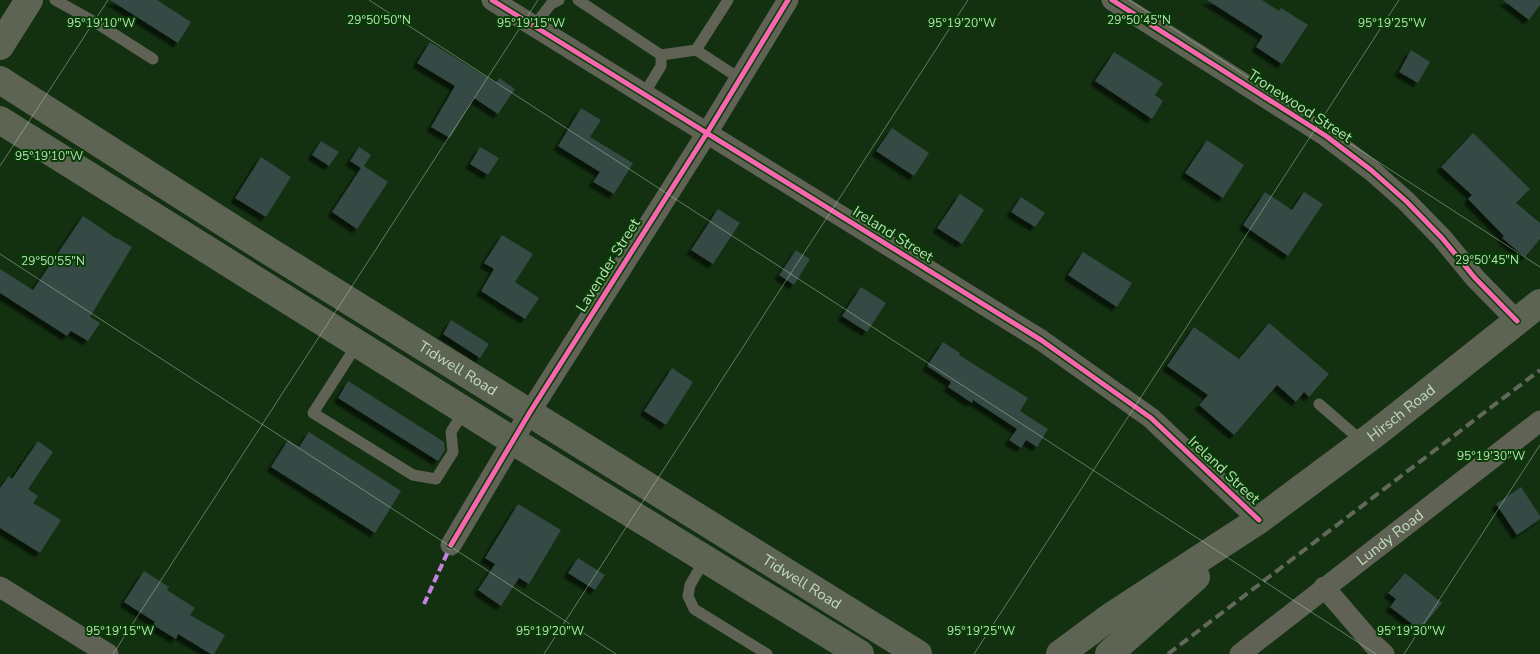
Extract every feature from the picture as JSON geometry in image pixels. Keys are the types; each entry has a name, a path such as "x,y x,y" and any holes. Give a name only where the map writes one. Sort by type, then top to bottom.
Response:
{"main road":[{"path":"0,46 29,0"},
{"name":"Tidwell Road","path":"0,80 248,238 918,654"},
{"name":"Tidwell Road","path":"0,120 513,441 860,654"},
{"path":"232,265 248,238"},
{"name":"Hirsch Road","path":"1060,654 1110,617 1259,520 1363,442 1540,303"},
{"name":"Hirsch Road","path":"1109,654 1259,520"},
{"path":"705,559 721,531"}],"street":[{"name":"Ireland Street","path":"492,0 1041,340 1151,418 1259,520"},
{"name":"Lavender Street","path":"451,545 530,412 707,133 787,0"},
{"name":"Tronewood Street","path":"1112,0 1326,136 1371,170 1412,207 1442,238 1475,278 1517,321"},
{"name":"Lundy Road","path":"1240,654 1324,587 1540,422"},
{"path":"0,587 108,654"},
{"path":"1324,587 1373,644 1384,654"}],"lane":[{"path":"55,0 95,22 153,59"},
{"path":"534,26 551,4 559,0"},
{"path":"578,0 662,55 696,50 739,78"},
{"path":"696,50 728,0"},
{"path":"644,94 661,66 662,55"},
{"path":"358,343 313,413 413,475 436,479 454,452 451,432 464,410"},
{"path":"1319,404 1363,442"},
{"path":"705,559 690,585 688,596 694,609 766,654"}],"building":[{"path":"110,0 157,0 191,22 178,43"},
{"path":"1207,0 1262,0 1279,11 1281,8 1308,25 1282,64 1256,47 1263,36"},
{"path":"1503,0 1540,0 1540,5 1529,20"},
{"path":"430,42 496,83 499,78 515,89 498,114 474,98 450,138 431,127 455,86 417,63"},
{"path":"1411,50 1430,62 1418,83 1399,72"},
{"path":"1114,52 1163,83 1155,95 1163,101 1152,119 1095,81"},
{"path":"581,108 601,120 590,137 633,163 614,194 593,182 600,172 558,146"},
{"path":"892,128 929,153 914,176 876,151"},
{"path":"1473,133 1530,189 1516,203 1540,223 1540,239 1525,257 1502,238 1504,236 1468,199 1472,195 1441,167"},
{"path":"1207,140 1244,165 1223,198 1185,173"},
{"path":"321,141 339,152 329,166 312,155"},
{"path":"359,147 371,155 364,166 388,182 357,229 332,212 361,168 350,161"},
{"path":"480,147 499,158 488,175 470,164"},
{"path":"261,157 291,177 266,217 235,198"},
{"path":"1265,192 1292,210 1304,192 1323,204 1288,256 1243,225"},
{"path":"960,194 984,210 962,244 937,228"},
{"path":"1021,197 1045,213 1035,227 1011,212"},
{"path":"718,209 740,223 713,264 691,250"},
{"path":"83,216 132,247 90,317 100,323 88,341 71,331 67,336 0,293 0,269 33,290"},
{"path":"502,235 533,254 515,282 539,298 525,319 481,291 494,269 484,263"},
{"path":"796,250 810,259 794,285 779,275"},
{"path":"1083,252 1132,283 1117,307 1068,275"},
{"path":"861,287 886,303 867,332 842,316"},
{"path":"451,320 489,344 480,358 443,334"},
{"path":"1269,323 1329,374 1309,397 1304,392 1296,402 1277,385 1234,435 1199,405 1208,395 1167,366 1194,327 1239,359"},
{"path":"943,342 960,353 959,355 1028,398 1020,411 1048,429 1037,447 1026,440 1021,448 1009,440 1017,429 973,400 972,403 948,387 951,382 927,366"},
{"path":"672,368 693,382 666,425 644,411"},
{"path":"348,381 444,442 445,450 438,461 338,398"},
{"path":"309,432 401,491 375,533 271,467 288,440 299,447"},
{"path":"38,441 53,452 28,489 38,496 33,503 61,520 40,553 0,528 0,488 9,476 12,479"},
{"path":"1521,487 1540,516 1540,519 1517,535 1496,504"},
{"path":"518,504 561,530 529,584 519,578 501,606 478,590 495,564 485,558"},
{"path":"578,558 605,575 595,590 568,573"},
{"path":"144,571 169,587 167,590 195,608 190,615 225,635 214,654 178,634 176,639 153,625 155,622 124,602"},
{"path":"1405,573 1442,603 1420,630 1390,607 1396,599 1388,593"}],"railway":[{"path":"1168,654 1540,370"}],"marked path":[{"path":"424,604 451,545"}],"cycle path":[{"path":"492,0 1041,340 1151,418 1259,520"},
{"path":"451,545 530,412 707,133 788,0"},
{"path":"1112,0 1326,136 1371,170 1406,201 1442,238 1475,278 1517,321"}]}
